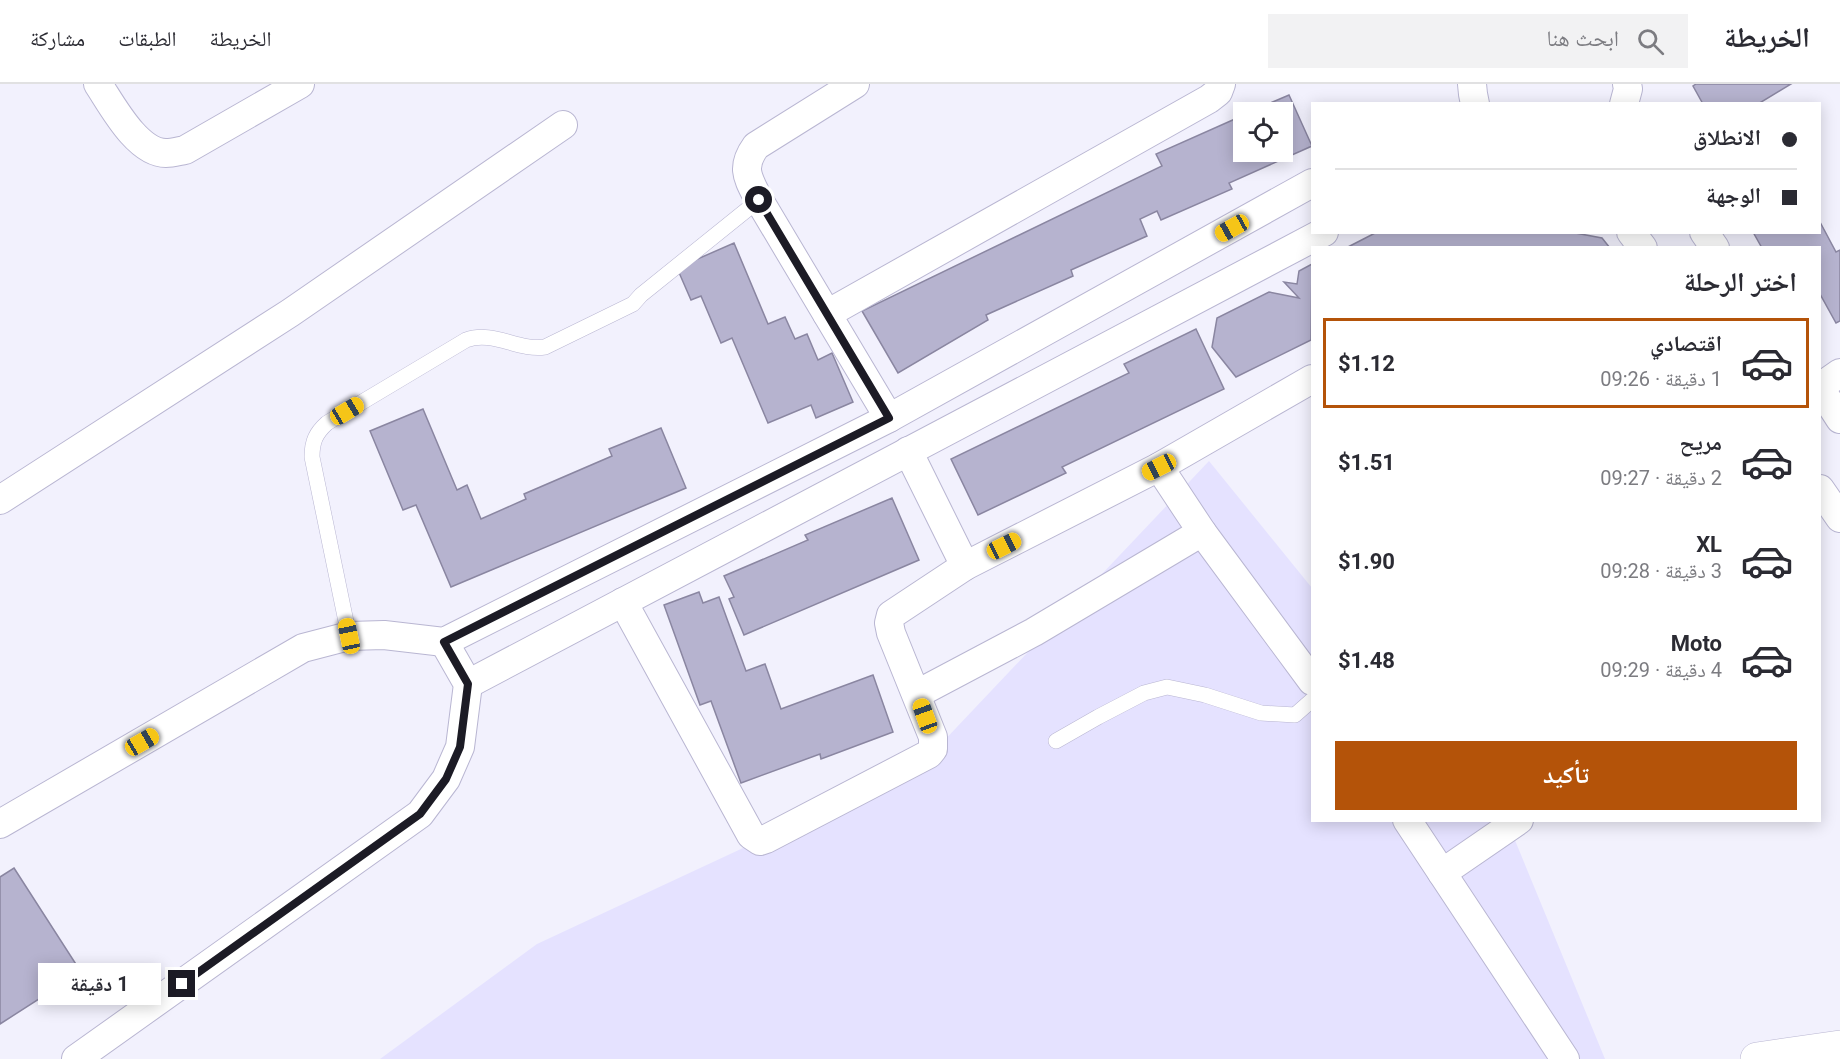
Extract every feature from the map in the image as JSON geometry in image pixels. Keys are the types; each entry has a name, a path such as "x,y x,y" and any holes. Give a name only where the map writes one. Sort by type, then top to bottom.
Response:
{"street":[{"path":"98,84 133,136 148,147 164,154 185,150 300,84"},
{"path":"855,84 756,146 748,157 746,168 759,200 889,418"},
{"path":"827,314 1209,99 1218,92 1221,84"},
{"path":"1625,102 1627,84"},
{"path":"0,500 280,319 563,125"},
{"path":"0,824 303,648 349,636 384,635 444,642 889,418 1311,184"},
{"path":"468,684 1320,234"},
{"path":"1821,386 1840,373"},
{"path":"623,602 751,835 760,841 929,754 933,749 933,737 891,633 889,623 891,615 965,566 1159,467 1311,380"},
{"path":"1821,389 1840,419"},
{"path":"908,451 965,566"},
{"path":"1159,467 1202,532 1311,680"},
{"path":"1821,490 1840,518"},
{"path":"917,694 1034,632 1202,532"},
{"path":"76,1059 420,814 446,779 460,747 468,684 444,642"},
{"path":"1408,822 1565,1059"},
{"path":"1442,873 1516,822"},
{"path":"1757,1059 1840,1047"}],"lane":[{"path":"349,636 312,457 312,443 318,431 327,423 466,340 489,337 531,347 545,347 627,308 759,200"},
{"path":"1056,741 1144,693 1167,687 1205,695 1261,713 1295,715 1311,701"}],"shaded area":[{"path":"1209,461 1311,587 1311,822 1503,822 1512,833 1605,1059 380,1059 537,944 921,765"}],"building":[{"path":"1696,84 1791,84 1761,102 1702,102 1693,86"},
{"path":"1289,95 1292,102 1273,102"},
{"path":"1293,104 1311,144 1311,146 1293,154"},
{"path":"1233,120 1233,162 1276,162 1229,183 1232,189 1161,220 1157,211 1140,219 1147,236 1071,270 1073,276 986,315 988,320 898,373 862,311 1162,166 1156,154"},
{"path":"1821,224 1836,252 1840,250 1840,321 1836,323 1821,296 1821,246 1761,246 1754,234 1821,234"},
{"path":"1373,234 1581,234 1602,238 1608,246 1350,246"},
{"path":"734,243 768,324 785,317 795,339 807,334 818,360 832,353 853,402 816,418 811,405 768,423 732,338 721,343 701,296 691,300 677,268"},
{"path":"1311,265 1311,340 1236,377 1212,347 1217,318 1269,292 1299,298 1284,282 1297,284 1299,271"},
{"path":"1196,329 1224,389 1062,467 1066,473 978,515 951,459 1129,373 1124,364"},
{"path":"423,409 457,490 467,485 481,519 526,499 524,494 612,456 609,449 661,428 686,488 451,587 416,505 403,510 370,431"},
{"path":"892,498 919,560 744,635 729,599 734,597 724,576 808,540 805,535"},
{"path":"699,592 703,603 719,597 746,671 765,664 781,709 873,675 893,732 821,759 820,754 741,783 711,701 700,705 664,605"},
{"path":"14,868 81,972 0,1024 0,877"}],"route":[{"path":"182,984 420,814 446,779 460,747 468,684 444,642 889,418 759,200"}]}
